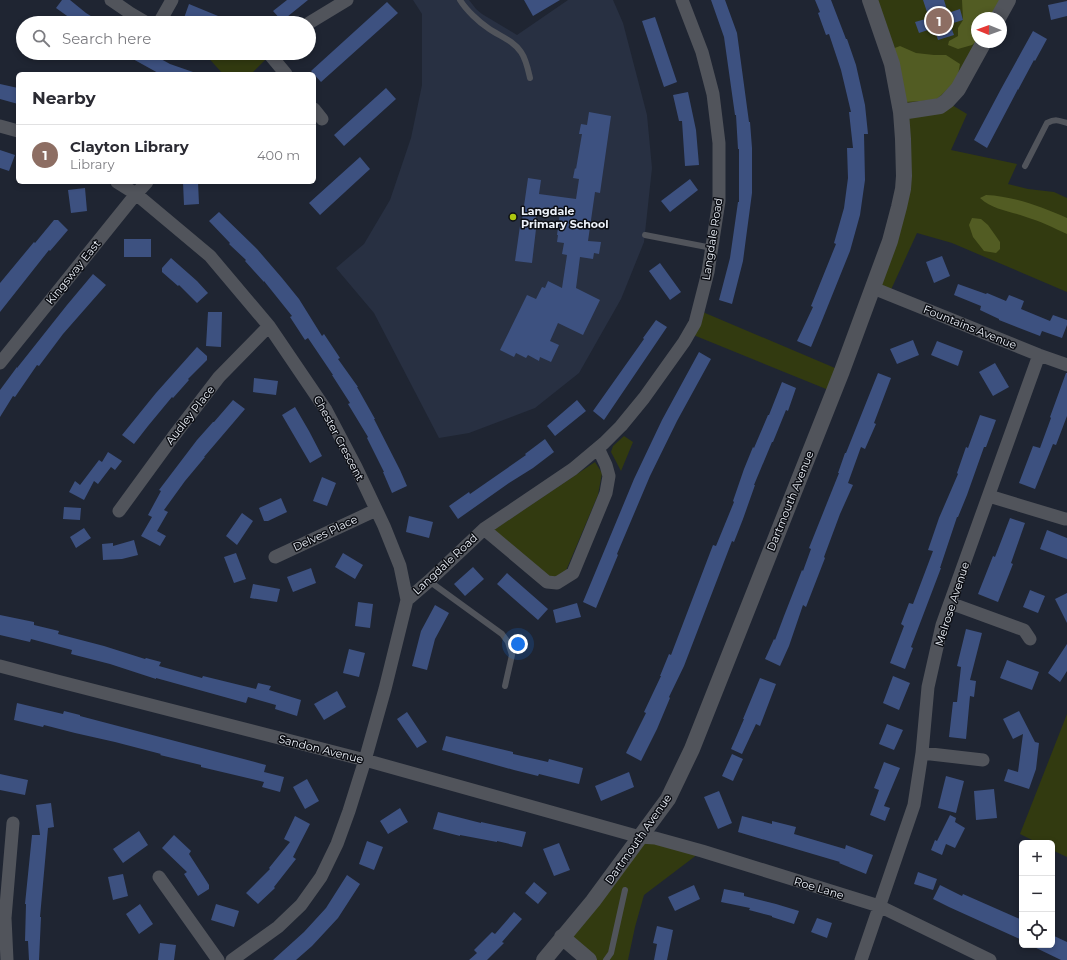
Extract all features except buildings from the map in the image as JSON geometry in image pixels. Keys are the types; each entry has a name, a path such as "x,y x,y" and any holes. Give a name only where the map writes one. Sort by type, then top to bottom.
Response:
{"street":[{"path":"111,0 135,16"},
{"path":"163,16 172,0"},
{"path":"316,19 346,0"},
{"name":"Langdale Road","path":"407,600 484,529 573,469 621,426 644,398 684,342 695,323 708,272 719,201 719,143 713,94 702,52 682,0"},
{"name":"Dartmouth Avenue","path":"544,960 593,901 668,799 692,750 842,371 890,241 900,207 903,189 904,176 901,112 892,64 870,0"},
{"path":"1001,12 1008,0"},
{"path":"901,112 940,106 947,101 958,89 980,48"},
{"path":"274,60 284,72"},
{"path":"0,126 16,130"},
{"name":"Chester Crescent","path":"120,184 136,194 210,256 269,326 326,410 356,467 384,526 400,566 407,600 365,760 337,844 320,877 301,905 278,927 232,960"},
{"name":"Kingsway East","path":"0,363 145,184"},
{"name":"Fountains Avenue","path":"873,288 1067,365"},
{"name":"Audley Place","path":"119,511 173,437 220,377 269,326"},
{"name":"Melrose Avenue","path":"861,960 914,804 922,753 928,687 942,625 1039,355"},
{"name":"Langdale Road","path":"484,529 548,582 557,583 573,573 606,494 609,476 606,465 598,448"},
{"path":"989,496 1067,519"},
{"name":"Delves Place","path":"275,557 376,510"},
{"path":"950,603 1024,630 1030,639"},
{"name":"Sandon Avenue","path":"0,666 365,760 640,837"},
{"path":"922,753 983,760"},
{"path":"7,960 5,918 13,824"},
{"name":"Roe Lane","path":"640,837 655,838 702,851 879,906 990,960"},
{"path":"159,877 218,960"},
{"path":"562,937 589,960"}],"lane":[{"path":"460,0 487,28 513,42 525,60 530,78"},
{"path":"1025,166 1047,123 1052,120 1059,120 1067,123"},
{"path":"645,235 712,248"},
{"path":"429,581 502,634 508,642 512,655 504,686"},
{"path":"606,960 611,953 625,890"}],"shaded area":[{"name":"Langdale Primary School","path":"413,0 469,0 482,14 517,35 568,0 613,0 623,23 647,115 652,168 644,242 621,299 579,373 535,408 469,433 439,438 374,313 336,268 364,244 390,200 411,138 422,85 422,14"}],"green space":[{"path":"870,0 1008,0 987,12 971,12 971,48 974,48 947,102 967,114 951,150 1017,164 1008,184 1028,189 1054,192 1067,198 1067,292 952,243 917,233 889,294 873,288 890,241 903,139"},
{"path":"962,0 1006,0 999,12 971,12 971,45 958,49 948,45 949,41 958,36 958,28 963,20"},
{"path":"900,46 916,53 946,55 960,64 957,80 936,100 905,102 892,49"},
{"path":"210,60 265,60 253,72 221,72"},
{"path":"986,195 1007,197 1048,210 1067,218 1067,234 1036,220 990,205 980,198"},
{"path":"972,218 981,219 988,225 1000,242 1000,249 996,253 984,251 973,237 969,225"},
{"path":"698,310 842,371 831,391 691,334"},
{"path":"624,436 633,442 621,471 611,452 613,446"},
{"path":"595,462 602,473 598,495 565,573 558,577 547,576 492,531"},
{"path":"1067,714 1067,857 1055,851 1055,840 1032,840 1020,834"},
{"path":"640,837 702,851 644,895 628,960 589,960 562,937"}],"place":[{"name":"Clayton Library","path":"939,21"},
{"name":"Langdale Primary School","path":"513,217"}]}
